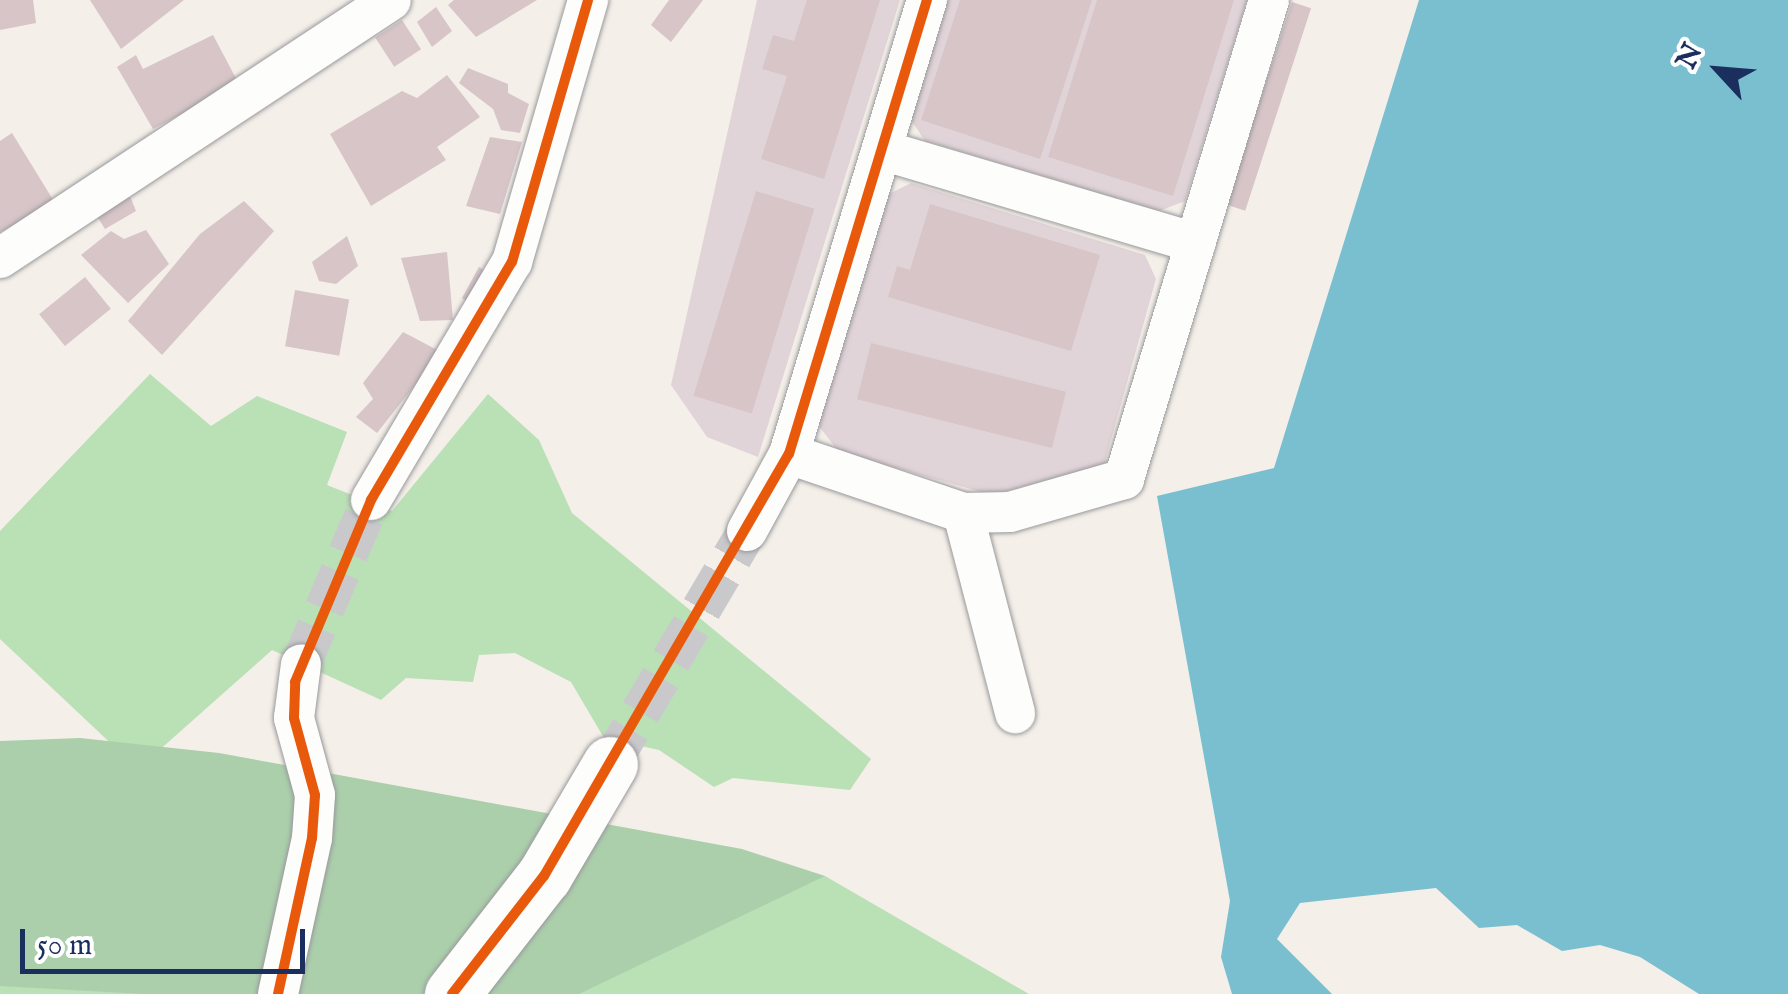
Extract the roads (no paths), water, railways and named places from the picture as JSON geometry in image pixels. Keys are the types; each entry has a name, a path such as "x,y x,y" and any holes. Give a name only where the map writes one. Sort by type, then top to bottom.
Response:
{"street":[{"path":"0,258 391,0"},
{"path":"371,500 512,262 588,0"},
{"path":"747,531 789,454 927,0"},
{"path":"789,454 963,513 1010,512 1124,479 1269,0"},
{"path":"882,150 1195,243"},
{"path":"963,513 1015,713"},
{"path":"278,994 313,824 315,795 294,718 301,664"},
{"path":"452,994 544,876 610,764"}],"water":[{"path":"1419,0 1788,0 1788,994 1699,994 1640,957 1600,945 1562,951 1517,925 1479,928 1436,888 1300,903 1277,939 1332,994 1232,994 1221,957 1230,901 1157,496 1274,468"}],"tunnel":[{"path":"301,664 371,500"},
{"path":"610,764 747,531"}]}
